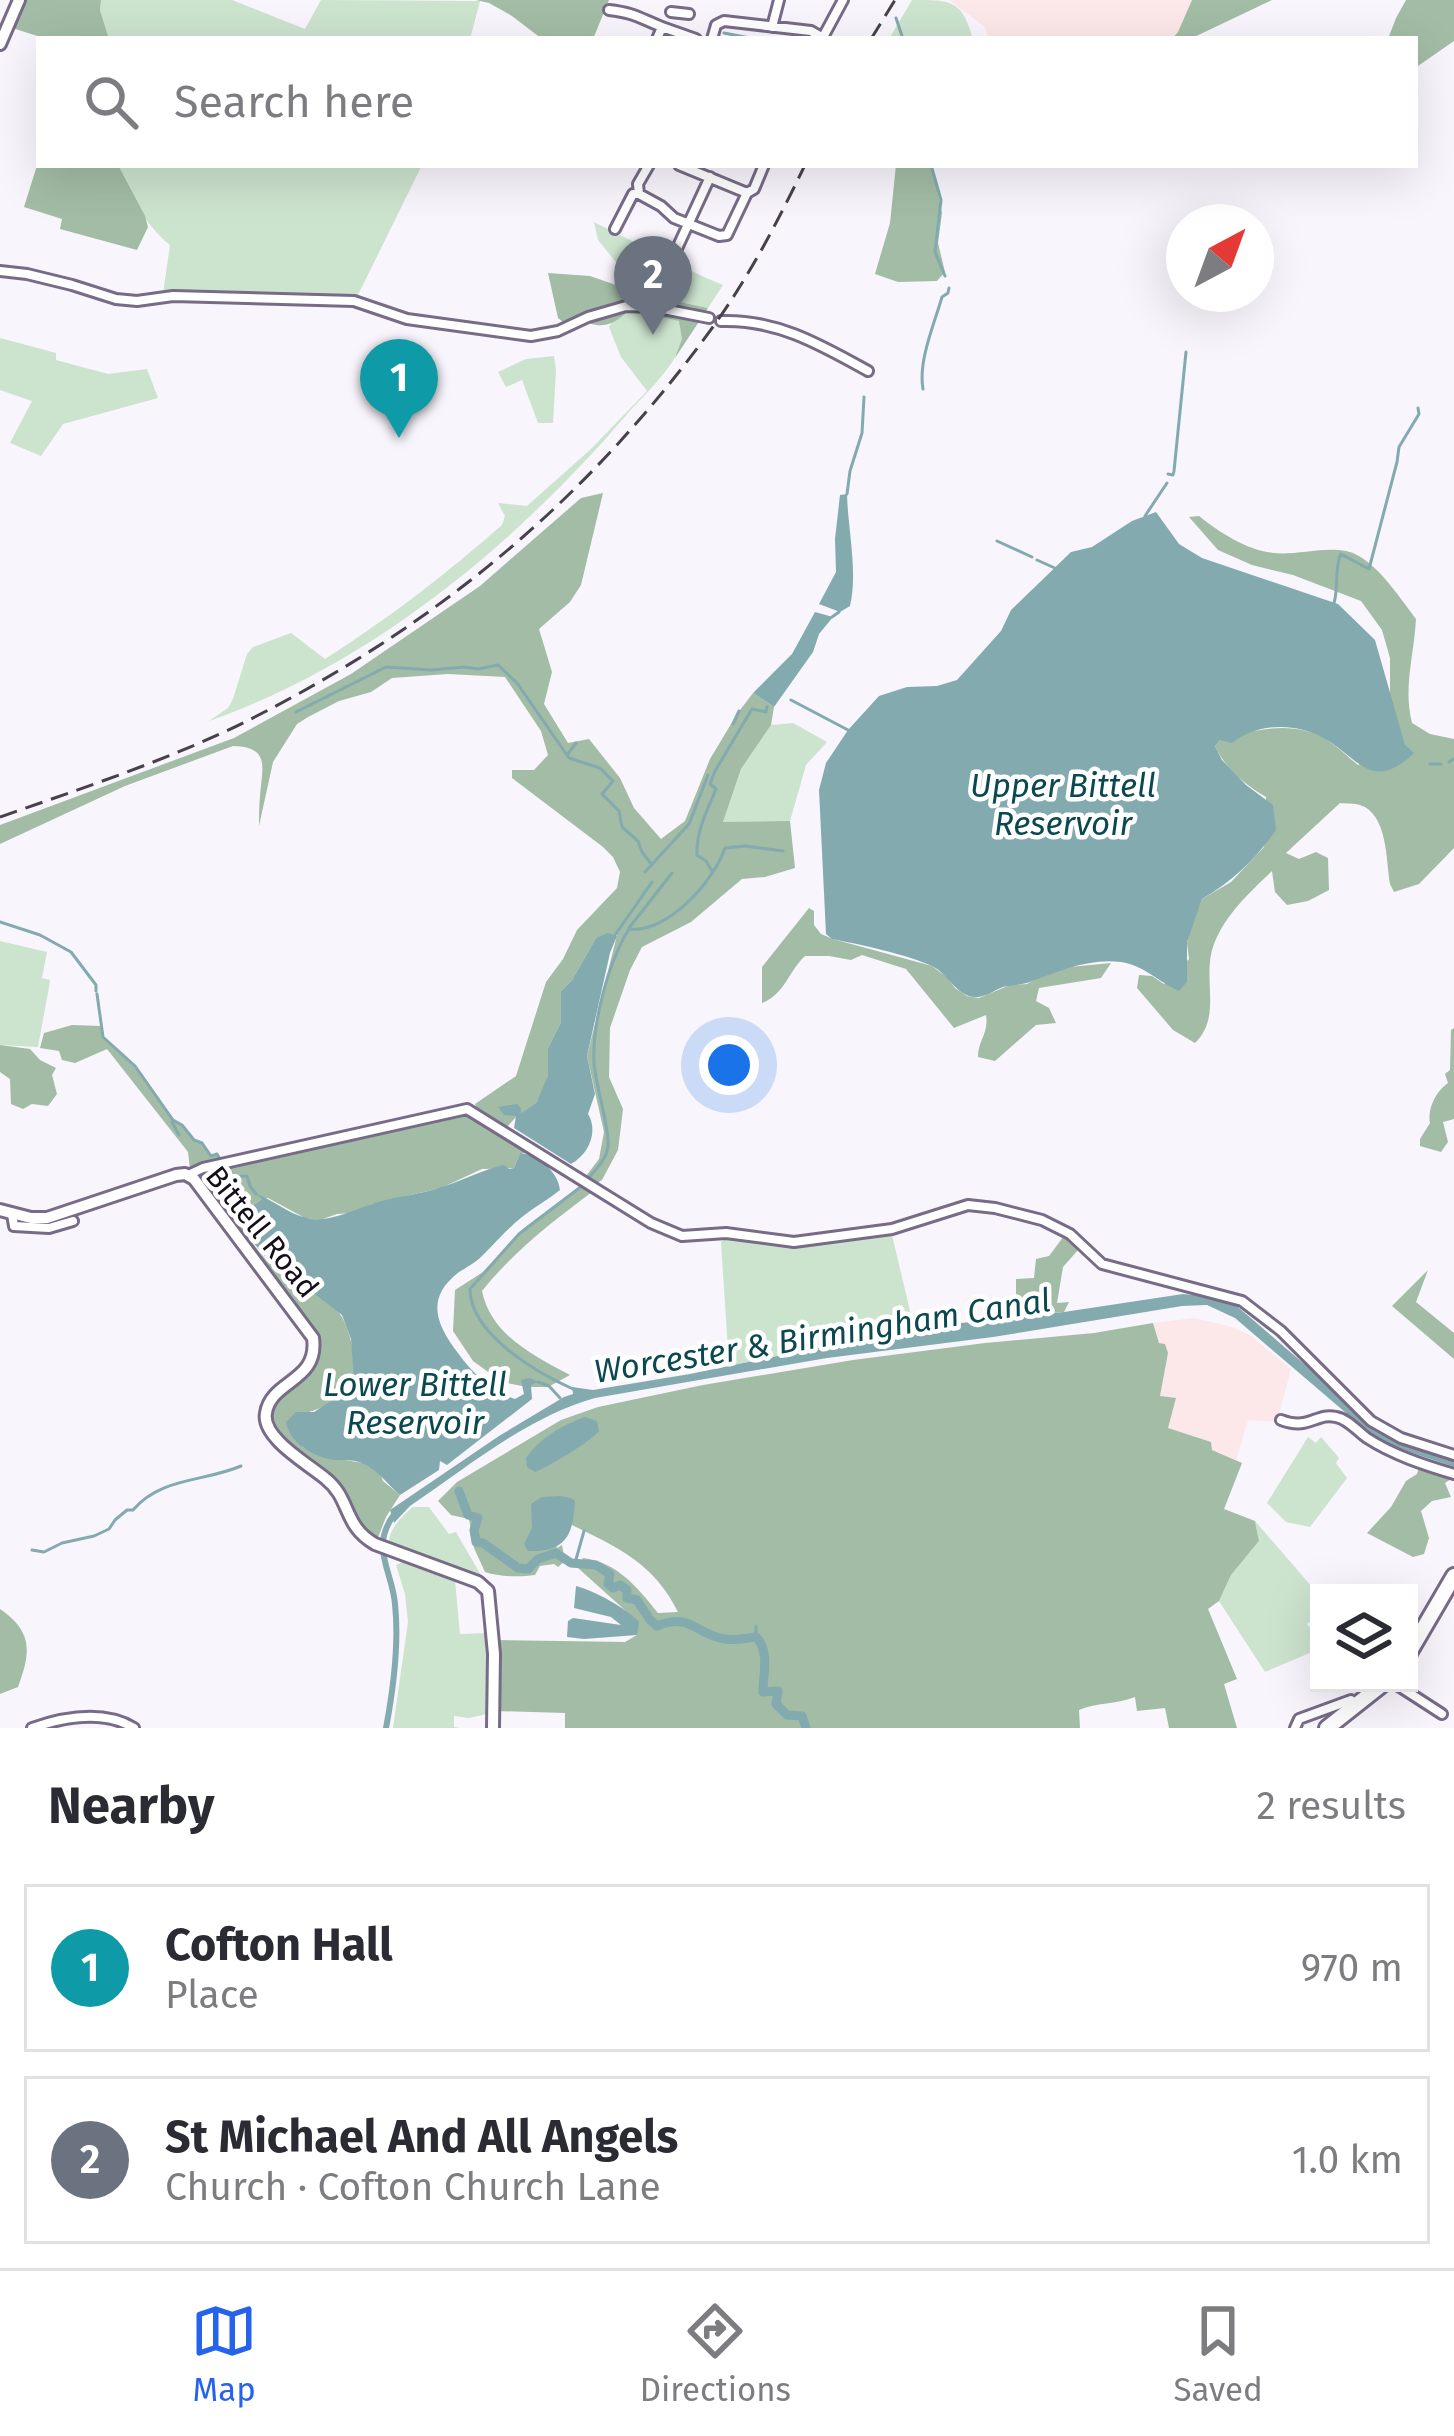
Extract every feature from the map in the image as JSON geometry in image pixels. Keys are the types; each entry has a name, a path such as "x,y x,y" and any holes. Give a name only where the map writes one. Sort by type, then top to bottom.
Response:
{"highway":[{"path":"1418,1638 1454,1576"},
{"path":"1334,1728 1371,1692"}],"main road":[{"path":"0,44 19,0"},
{"name":"Bittell Road","path":"6,1212 36,1219 51,1217 176,1175 196,1181 313,1338 311,1362 269,1404 268,1426 292,1453 331,1483 355,1530 375,1544 478,1582 488,1591 494,1654 493,1728"}],"street":[{"path":"680,13 681,0"},
{"path":"772,27 779,0"},
{"path":"824,36 843,0"},
{"path":"609,10 638,14 688,36"},
{"path":"713,36 724,21 811,31 818,36"},
{"path":"658,36 662,27"},
{"path":"639,194 638,184 647,168"},
{"path":"687,168 748,193"},
{"path":"615,229 633,194 639,194 674,218 727,235 763,168"},
{"path":"673,258 710,177"},
{"path":"0,271 116,299 173,296 354,302 407,319 531,336 626,306 709,319"},
{"path":"722,321 780,328 868,371"},
{"path":"188,1175 467,1109 651,1223 682,1236 726,1233 794,1242 818,1240 892,1229 968,1205 995,1208 1042,1220 1070,1234 1102,1264 1242,1301 1281,1331 1371,1421 1401,1438 1454,1454"},
{"path":"6,1212 14,1226 49,1228 73,1221"},
{"path":"1281,1420 1299,1425 1338,1417 1397,1454 1454,1474"},
{"path":"1408,1692 1442,1714"},
{"path":"1295,1728 1298,1719 1358,1701"},
{"path":"32,1728 99,1716 134,1728"}],"shaded area":[{"path":"949,0 1192,0 1174,36 988,36 985,27"},
{"path":"1194,1318 1250,1335 1291,1369 1277,1422 1248,1420 1236,1460 1212,1450 1211,1442 1167,1428 1176,1399 1160,1396 1168,1353 1153,1323"}],"green space":[{"path":"24,0 101,0 108,36 38,36 9,27"},
{"path":"101,0 232,0 305,29 321,0 480,1 471,36 108,36"},
{"path":"476,0 609,0 594,36 538,36 489,3"},
{"path":"912,0 953,5 964,16 972,36 891,36"},
{"path":"1192,0 1272,0 1196,36 1175,36"},
{"path":"1406,0 1454,0 1454,41 1418,66 1418,36 1389,36"},
{"path":"36,168 120,168 148,227 137,250 60,229 62,219 24,207"},
{"path":"119,168 421,168 357,297 163,294 170,245 139,209"},
{"path":"896,168 933,168 942,213 938,243 945,272 937,281 898,282 875,274 890,223"},
{"path":"594,222 723,285 708,308 642,294 598,240"},
{"path":"548,273 590,276 642,294 708,308 675,358 682,339 679,321 629,310 605,325 578,318 564,323 558,318"},
{"path":"629,310 680,321 679,348 651,388 538,508 489,553 384,633 328,667 209,721 228,708 253,647 291,633 325,659 416,595 502,525 505,516 498,503 527,506 591,449 647,391 621,357 609,327"},
{"path":"0,338 108,374 147,369 158,398 63,424 41,456 10,443 32,401 0,390"},
{"path":"554,356 553,423 538,423 522,380 506,387 498,372 526,359"},
{"path":"603,493 581,585 570,602 539,629 552,672 544,704 568,743 589,739 620,778 634,808 661,839 685,821 710,759 753,693 774,707 771,725 741,769 723,822 790,821 795,868 742,879 691,922 642,947 610,1028 609,1077 623,1109 618,1150 597,1183 586,1176 599,1159 604,1132 587,1056 617,935 596,938 561,991 561,1022 548,1048 548,1075 537,1102 506,1128 478,1112 475,1104 516,1076 546,982 577,930 617,888 620,872 603,847 512,778 512,770 534,770 548,755 541,731 505,677 392,678 371,692 308,717 297,724 273,762 259,826 262,761 254,750 233,746 125,786 0,844 0,825 234,738 351,674 480,586 581,498"},
{"path":"1199,516 1254,549 1350,552 1375,569 1397,594 1416,619 1409,684 1412,723 1430,734 1454,739 1454,848 1419,884 1394,892 1376,818 1360,805 1340,803 1286,853 1299,859 1316,852 1328,858 1329,890 1287,905 1275,892 1272,871 1225,923 1211,957 1208,1021 1195,1043 1173,1030 1137,988 1139,975 1164,984 1189,959 1187,943 1202,899 1231,882 1264,847 1266,797 1236,775 1215,746 1221,739 1288,728 1327,740 1358,765 1405,746 1390,696 1390,658 1382,630 1361,601 1218,550 1189,517"},
{"path":"793,723 827,742 806,765 790,821 722,825 741,769 771,725"},
{"path":"809,908 821,934 932,966 967,996 979,998 1070,967 1111,963 1101,978 1039,988 1036,1001 1049,1008 1056,1023 1036,1025 995,1061 978,1057 986,1015 954,1028 906,969 862,955 851,960 805,956 776,994 762,1003 762,967"},
{"path":"0,941 47,952 42,978 50,980 38,1047 0,1045"},
{"path":"72,1025 101,1026 103,1037 142,1074 173,1120 211,1156 219,1155 220,1161 190,1169 188,1152 107,1049 75,1063 62,1060 59,1051 40,1048 44,1033"},
{"path":"1454,1028 1454,1119 1443,1122 1448,1142 1441,1152 1420,1146 1420,1139 1430,1123 1433,1101 1448,1083 1445,1074 1450,1070"},
{"path":"0,1045 30,1049 56,1068 52,1075 57,1094 48,1106 32,1104 23,1109 11,1104 10,1079 0,1072"},
{"path":"469,1113 526,1153 520,1153 514,1168 482,1169 441,1188 320,1220 305,1218 268,1198 248,1209 245,1233 263,1256 330,1304 346,1326 353,1349 353,1382 341,1397 309,1412 302,1447 320,1456 363,1463 400,1495 377,1540 363,1533 353,1513 276,1431 270,1414 273,1406 315,1362 317,1340 201,1174"},
{"path":"580,1186 592,1192 520,1250 482,1291 504,1332 570,1375 548,1387 502,1382 473,1361 453,1331 455,1290 483,1272 524,1228"},
{"path":"892,1235 914,1328 729,1366 721,1242 726,1238 806,1245"},
{"path":"1064,1236 1078,1250 1063,1267 1057,1303 1069,1302 1064,1312 1016,1316 1016,1279 1034,1278 1036,1259 1049,1256"},
{"path":"1428,1270 1416,1302 1454,1333 1454,1359 1392,1306"},
{"path":"1153,1323 1168,1353 1160,1396 1176,1398 1168,1428 1211,1442 1212,1450 1242,1463 1224,1509 1255,1521 1259,1541 1231,1575 1219,1601 1208,1609 1237,1679 1224,1684 1237,1728 1169,1728 1165,1708 1137,1711 1135,1697 1079,1710 1080,1728 565,1728 565,1713 495,1711 494,1640 625,1642 637,1635 627,1612 578,1568 583,1558 616,1570 658,1613 678,1612 646,1569 570,1524 571,1498 542,1497 565,1561 558,1567 540,1566 535,1575 517,1576 485,1572 469,1519 451,1515 438,1501 457,1482 561,1420 598,1407 703,1385 853,1360"},
{"path":"1308,1437 1316,1443 1321,1437 1339,1458 1336,1463 1347,1478 1310,1527 1286,1522 1267,1503"},
{"path":"1419,1467 1454,1477 1445,1483 1451,1497 1432,1501 1421,1511 1429,1538 1424,1554 1413,1557 1367,1533"},
{"path":"413,1507 429,1507 449,1534 456,1532 482,1577 389,1542 394,1527"},
{"path":"1255,1521 1310,1585 1310,1653 1265,1672 1219,1601 1231,1575 1259,1541"},
{"path":"405,1561 455,1580 460,1634 488,1633 487,1714 454,1716 454,1727 460,1728 393,1728 408,1622 396,1565"},
{"path":"0,1609 19,1626 27,1653 18,1687 0,1694"}],"water":[{"path":"847,494 853,579 850,606 840,612 819,604 836,572 840,495"},
{"name":"Upper Bittell Reservoir","path":"1156,512 1179,544 1202,558 1338,604 1375,640 1405,745 1414,753 1387,771 1376,771 1300,729 1264,728 1232,743 1220,740 1215,746 1222,760 1273,805 1276,830 1243,869 1202,899 1187,942 1187,982 1179,991 1137,967 1109,961 1074,966 983,996 970,996 932,966 832,939 826,934 819,790 826,763 848,730 879,696 957,680 1001,631 1011,610 1071,552 1092,547 1132,521"},
{"path":"815,612 833,617 774,707 753,693 792,654"},
{"path":"608,933 617,936 587,1056 595,1094 588,1114 592,1135 587,1149 571,1164 514,1128 516,1116 504,1115 498,1107 517,1104 521,1113 537,1102 548,1075 548,1048 561,1022 561,991 596,938"},
{"name":"Lower Bittell Reservoir","path":"520,1153 546,1165 560,1190 448,1282 438,1311 450,1342 476,1374 515,1399 524,1394 521,1380 530,1378 538,1382 531,1385 532,1399 447,1465 440,1461 439,1470 400,1495 364,1464 312,1453 293,1437 286,1422 296,1412 314,1412 349,1389 354,1379 351,1339 342,1315 274,1267 247,1235 248,1209 262,1199 256,1194 300,1216 324,1219 496,1167 514,1168"},
{"path":"1183,1294 1215,1297 1238,1307 1384,1433 1454,1459 1454,1467 1380,1442 1235,1318 1207,1305 1182,1306 595,1398 546,1417 499,1444 410,1506 394,1523 390,1510 499,1436 573,1394 572,1387 593,1390 690,1374 914,1328"},
{"path":"585,1417 597,1421 599,1431 594,1436 535,1472 527,1467 526,1458 545,1438"},
{"path":"542,1497 575,1501 565,1540 551,1549 528,1551 524,1544 532,1528 531,1504"},
{"path":"576,1586 634,1617 639,1622 637,1635 567,1637 568,1621 573,1618 621,1625 611,1617 574,1608"}],"waterway":[{"path":"896,18 902,36"},
{"path":"724,33 740,36"},
{"path":"932,168 941,200 935,252 945,276"},
{"path":"923,389 928,343 949,288"},
{"path":"1168,474 1174,471 1186,352"},
{"path":"847,494 862,433 864,397"},
{"path":"1334,603 1341,554 1369,569 1399,447 1418,408"},
{"path":"1145,516 1167,483"},
{"path":"997,541 1032,557"},
{"path":"1037,560 1057,569"},
{"path":"832,617 839,612"},
{"path":"296,712 386,667 431,670 498,665 517,683 569,758 600,768 613,781 602,794 619,811 622,827 638,841 652,865"},
{"path":"791,700 848,730"},
{"path":"712,871 697,855 700,830 716,789 710,784 752,709 766,712 767,707"},
{"path":"733,724 739,711"},
{"path":"567,755 576,743"},
{"path":"1449,762 1454,759"},
{"path":"1430,764 1441,764"},
{"path":"645,872 689,824 708,775"},
{"path":"588,1179 608,1147 594,1064 596,1030 608,976 629,929 658,923 687,903 711,875 725,848 783,851"},
{"path":"629,928 672,873"},
{"path":"615,935 652,882"},
{"path":"0,922 71,952 96,991"},
{"path":"97,994 103,1037 135,1066 173,1120 220,1159"},
{"path":"172,1122 179,1135"},
{"path":"221,1169 229,1177 247,1176 256,1194"},
{"path":"573,1389 525,1362 493,1336 473,1306 470,1289 519,1234 582,1186"},
{"path":"538,1382 560,1398"},
{"path":"32,1550 44,1552 94,1536 156,1491 241,1466"},
{"path":"459,1491 468,1515 478,1518 476,1542 518,1568 528,1569 538,1559 556,1553 571,1563 596,1565 610,1574 608,1584 627,1590 627,1598 637,1600 657,1626 678,1622 725,1639 756,1637 764,1656 763,1692 778,1691 776,1704 787,1715 802,1716 806,1728"},
{"name":"Worcester & Birmingham Canal","path":"386,1728 396,1619 383,1548 395,1513"},
{"path":"575,1563 584,1531"},
{"path":"756,1627 756,1637"}],"railway":[{"path":"873,36 895,0"},
{"path":"0,817 157,761 247,721 383,643 506,552 616,446 667,387 740,286 803,168"}],"place":[{"name":"St Michael And All Angels","path":"653,335"},
{"name":"Cofton Hall","path":"399,438"}]}
